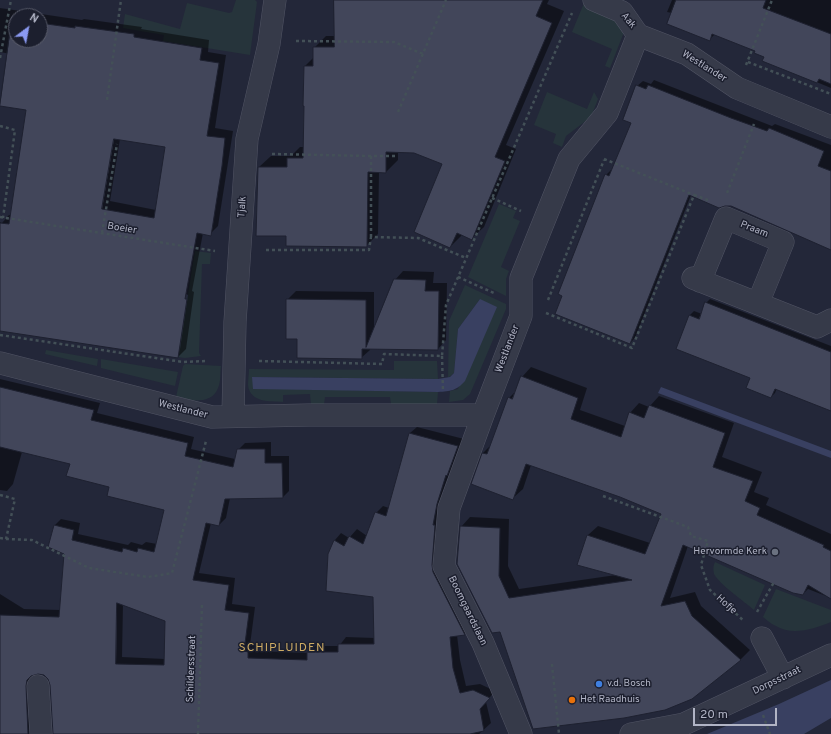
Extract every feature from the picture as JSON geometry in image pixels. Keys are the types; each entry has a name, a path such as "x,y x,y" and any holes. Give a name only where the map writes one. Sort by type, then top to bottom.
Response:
{"street":[{"name":"Tjalk","path":"223,417 234,360 235,322 247,139 269,40 275,0"},
{"name":"Aak","path":"584,4 624,6 638,35"},
{"name":"Westlander","path":"0,364 223,417 483,415 521,310 521,278 569,159 607,113 638,35 687,54 737,88 831,127"},
{"name":"Praam","path":"758,303 783,242 726,218 696,279 817,327 831,320"},
{"name":"Boomgaardslaan","path":"483,415 449,508 444,566 483,643 521,734"},
{"path":"762,638 783,678"},
{"name":"Dorpsstraat","path":"631,734 684,724 831,655"},
{"path":"38,686 41,734"}],"path":[{"path":"0,58 11,0"},
{"path":"107,100 121,0"},
{"path":"398,112 446,0"},
{"path":"737,88 772,0"},
{"path":"443,395 442,356 446,305 492,198 584,4"},
{"path":"269,40 394,42 423,54"},
{"path":"747,62 831,94"},
{"path":"725,199 764,99"},
{"name":"Boeier","path":"0,126 15,130 1,217 240,252 369,250 371,238"},
{"path":"546,304 609,144 588,136"},
{"path":"102,233 117,144"},
{"path":"246,153 395,156"},
{"path":"372,156 371,238 418,238 466,258"},
{"path":"604,159 708,200"},
{"path":"458,277 521,310 539,322 543,312 632,348 694,195"},
{"path":"492,198 544,221"},
{"path":"0,335 183,362 234,360 382,364 384,354 442,356"},
{"path":"0,538 32,540 89,568 148,577 172,573 223,417"},
{"path":"0,495 15,499 6,539"},
{"name":"Hofje","path":"603,496 688,528 691,536 708,541 701,565 710,590 762,638"},
{"path":"757,612 774,582"},
{"name":"Schildersstraat","path":"198,734 202,604"},
{"path":"552,664 559,734"},
{"path":"761,708 770,734"}],"shaded area":[{"path":"236,0 255,0 257,2 250,55 163,41 164,35 123,28 125,14 180,29 187,3 229,13 232,12"},
{"path":"584,3 622,20 624,32 610,68 605,66 612,49 572,32"},
{"path":"547,92 587,109 594,92 598,99 591,117 566,136 562,147 553,143 556,134 534,125"},
{"path":"499,204 516,211 513,218 520,221 501,267 509,271 506,279 506,296 468,277"},
{"path":"195,251 211,253 210,264 202,264 199,353 201,356 185,358 178,357"},
{"path":"465,285 506,304 506,309 470,394 463,400 449,402 450,391 458,389 480,299 458,329 454,373 448,378 449,321"},
{"path":"46,350 98,359 97,366 45,354"},
{"path":"101,359 178,372 175,386 101,368"},
{"path":"394,361 437,361 438,379 253,377 253,388 438,392 437,404 391,404 390,397 325,397 324,405 311,405 310,394 283,395 283,402 267,401 261,400 252,395 248,385 249,369 394,370"},
{"path":"185,364 221,366 220,383 215,393 211,397 200,400 187,400 176,397 183,366"},
{"path":"715,562 765,585 754,610 726,588 717,578 713,571"},
{"path":"776,589 831,610 831,622 810,629 796,631 782,629 772,624 763,617"}],"water":[{"path":"480,299 497,307 465,381 453,390 438,392 253,389 252,377 438,379 450,377 454,373 458,329"},
{"path":"661,387 831,451 831,458 658,393"},
{"path":"831,680 831,718 804,734 707,734 779,704"}],"building":[{"path":"334,0 543,0 536,16 552,23 495,157 505,161 472,240 457,233 450,248 414,232 442,164 414,153 386,152 386,173 368,172 367,247 286,246 286,236 256,236 258,167 287,167 287,158 303,158 304,66 313,66 313,47 334,47"},
{"path":"676,0 766,0 763,8 831,34 831,84 819,79 817,83 762,61 764,57 754,53 755,51 712,34 710,41 667,24"},
{"path":"48,24 75,28 75,26 134,34 134,37 202,48 200,60 219,63 207,136 225,138 222,166 211,236 197,233 185,299 187,299 178,358 0,331 0,223 9,224 26,110 0,106 8,48 48,48","holes":["114,139 165,147 154,218 102,209"]},
{"path":"636,85 646,89 648,85 767,131 769,128 824,151 818,166 831,171 831,250 731,206 719,208 689,195 630,344 555,314 562,296 558,294 605,174 609,176 631,123 623,120"},
{"path":"394,279 426,280 425,291 439,291 438,350 362,349 362,359 297,358 297,339 286,339 286,299 366,300 366,347"},
{"path":"705,302 831,352 831,411 775,389 771,398 746,388 750,378 676,349 689,315 699,319"},
{"path":"521,376 578,398 571,419 621,437 629,412 644,418 649,405 725,433 713,467 753,481 745,501 760,508 757,515 824,545 823,547 831,551 831,599 808,585 803,595 793,593 683,545 661,606 685,601 692,616 741,660 692,699 665,710 624,718 533,729 500,632 492,633 457,564 460,526 500,528 499,576 509,598 632,580 577,565 587,535 645,554 661,514 620,497 526,464 513,500 471,484 482,453 487,454 508,397 512,399"},
{"path":"0,387 94,410 91,420 188,443 185,456 233,467 237,449 265,449 265,463 282,463 283,498 225,499 219,526 206,523 193,580 229,585 225,610 249,613 244,651 248,652 248,658 307,660 307,652 338,652 338,644 374,644 373,597 326,591 328,554 334,540 344,546 349,536 363,544 375,512 386,516 409,433 458,446 447,476 446,475 437,504 433,525 435,525 432,565 433,572 465,635 450,637 453,668 460,693 473,690 490,698 480,709 484,731 470,734 53,734 50,685 48,679 44,675 38,674 31,676 27,680 26,686 28,734 0,734 0,615 59,617 64,554 48,547 54,525 74,530 72,540 122,552 123,548 137,552 138,548 154,552 164,510 107,496 109,487 66,476 70,464 0,447","holes":["117,603 165,621 164,665 116,664"]}],"place":[{"name":"Hervormde Kerk","path":"775,552"},
{"name":"v.d. Bosch","path":"599,684"},
{"name":"Het Raadhuis","path":"572,700"}],"district":[{"name":"SCHIPLUIDEN","path":"282,649"}]}
